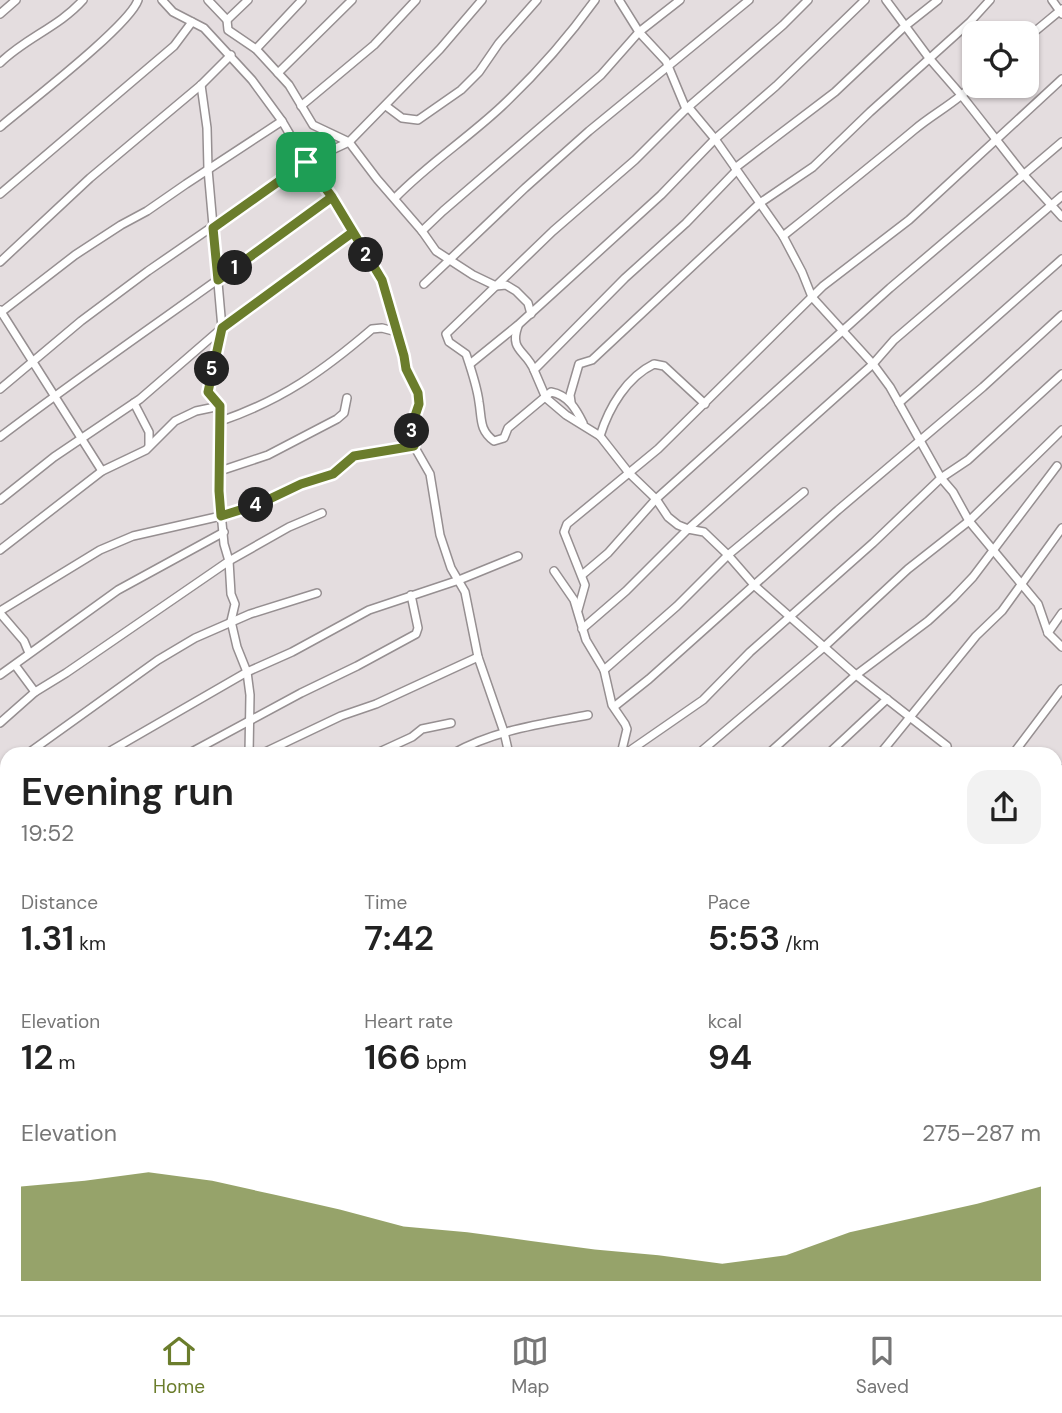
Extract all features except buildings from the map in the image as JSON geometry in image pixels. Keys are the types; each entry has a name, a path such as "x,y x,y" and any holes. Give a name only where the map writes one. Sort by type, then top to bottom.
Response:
{"street":[{"path":"0,14 16,0"},
{"path":"0,63 33,36 51,29 83,0"},
{"path":"0,127 118,26 136,7 138,0"},
{"path":"162,0 173,12 204,28 231,55 282,121 382,280 406,369 418,393 418,410 411,428 414,446 430,474 440,535 451,568 465,592 478,657 507,747"},
{"path":"208,0 228,20"},
{"path":"248,0 228,20 228,30 256,49 289,85 310,121 318,128 349,142 422,231 428,243 469,274 496,286 506,285 516,290 528,303 531,314"},
{"path":"256,49 302,0"},
{"path":"278,73 352,0"},
{"path":"301,106 374,45 416,0"},
{"path":"0,389 81,321 137,280 306,162 349,142 386,106 482,0"},
{"path":"386,106 402,118 418,120 461,90 479,72 499,43 537,0"},
{"path":"395,198 412,180 502,107 564,43 595,0"},
{"path":"619,0 639,32 666,61 686,109"},
{"path":"422,231 601,75 639,32 680,0"},
{"path":"424,284 580,139 749,0"},
{"path":"571,402 551,392 508,428 504,438 494,441 484,433 480,421 479,402 464,350 449,342 446,334 553,231 635,160 686,109 808,0"},
{"path":"470,364 531,314 661,195 715,139 776,86 865,0"},
{"path":"782,236 884,157 916,128 962,96 904,27 886,0"},
{"path":"534,370 625,278 686,223 736,170 835,92 904,27 938,0"},
{"path":"583,424 570,395 579,364 592,360 760,202 813,167 970,22 990,0"},
{"path":"1039,29 1061,12 1052,0"},
{"path":"0,194 174,46 192,22"},
{"path":"0,262 90,178 201,85 231,55"},
{"path":"578,610 585,585 571,551 565,527 629,474 705,404 823,286 909,220 1062,79"},
{"path":"201,85 207,128 222,328 208,383 210,397 220,406 221,516 229,561 231,594 235,604 231,621 236,647 247,673 250,695 249,747"},
{"path":"964,98 1024,175 1062,217"},
{"path":"686,109 690,109 715,139 760,202 802,272 812,297 873,364 899,402 941,478 953,492 969,521 1038,604 1048,633 1062,647"},
{"path":"103,471 1,311 75,256 282,121"},
{"path":"582,575 608,553 656,499 844,333 890,288 1062,142"},
{"path":"582,629 626,591 688,529 873,364 894,340 1062,196"},
{"path":"0,436 332,197"},
{"path":"0,500 54,457 134,403 222,328 353,232"},
{"path":"899,402 1062,259"},
{"path":"615,706 1062,315"},
{"path":"519,324 514,335 515,345 531,363 546,398 569,418 600,436 629,474 656,499 668,517 678,525 704,532 755,586 856,675 947,747"},
{"path":"221,421 256,409 316,375 372,330 382,328 397,332"},
{"path":"600,436 629,381 654,364 664,366 705,404"},
{"path":"633,747 703,700 750,652 941,478 968,460 1062,374"},
{"path":"220,471 268,454 337,419 344,413 347,398"},
{"path":"134,403 149,432 149,445"},
{"path":"0,551 103,471 141,452 175,421 196,411 220,406"},
{"path":"706,747 824,647 908,569 969,521 1062,430"},
{"path":"29,653 24,641 0,612 100,550 133,536 221,516 259,504 301,484 333,474 354,456 414,446"},
{"path":"776,747 856,675 928,621 953,598 972,578 1057,466"},
{"path":"604,670 677,606 728,555 804,492"},
{"path":"0,723 35,692 229,561 289,527 322,513"},
{"path":"885,747 976,636 1002,611 1062,528"},
{"path":"0,675 118,590 224,532"},
{"path":"117,747 247,673 369,610 459,580 517,556"},
{"path":"554,571 574,600 590,649 604,670 612,705 626,729 624,747"},
{"path":"37,747 158,660 195,638 231,621 317,593"},
{"path":"201,747 416,634 418,628 411,595"},
{"path":"1048,633 1062,613"},
{"path":"276,747 478,657"},
{"path":"15,665 35,692"},
{"path":"1018,747 1062,689"},
{"path":"836,747 887,699"},
{"path":"467,747 504,732 587,715"},
{"path":"390,747 422,729 451,723"}],"route":[{"path":"306,162 213,228 218,280 332,197 349,223 382,280 404,363 418,393 418,410 411,428 414,446 354,456 333,474 301,484 259,504 221,516 220,406 210,397 208,383 222,328 353,232 332,197 306,162"}]}
